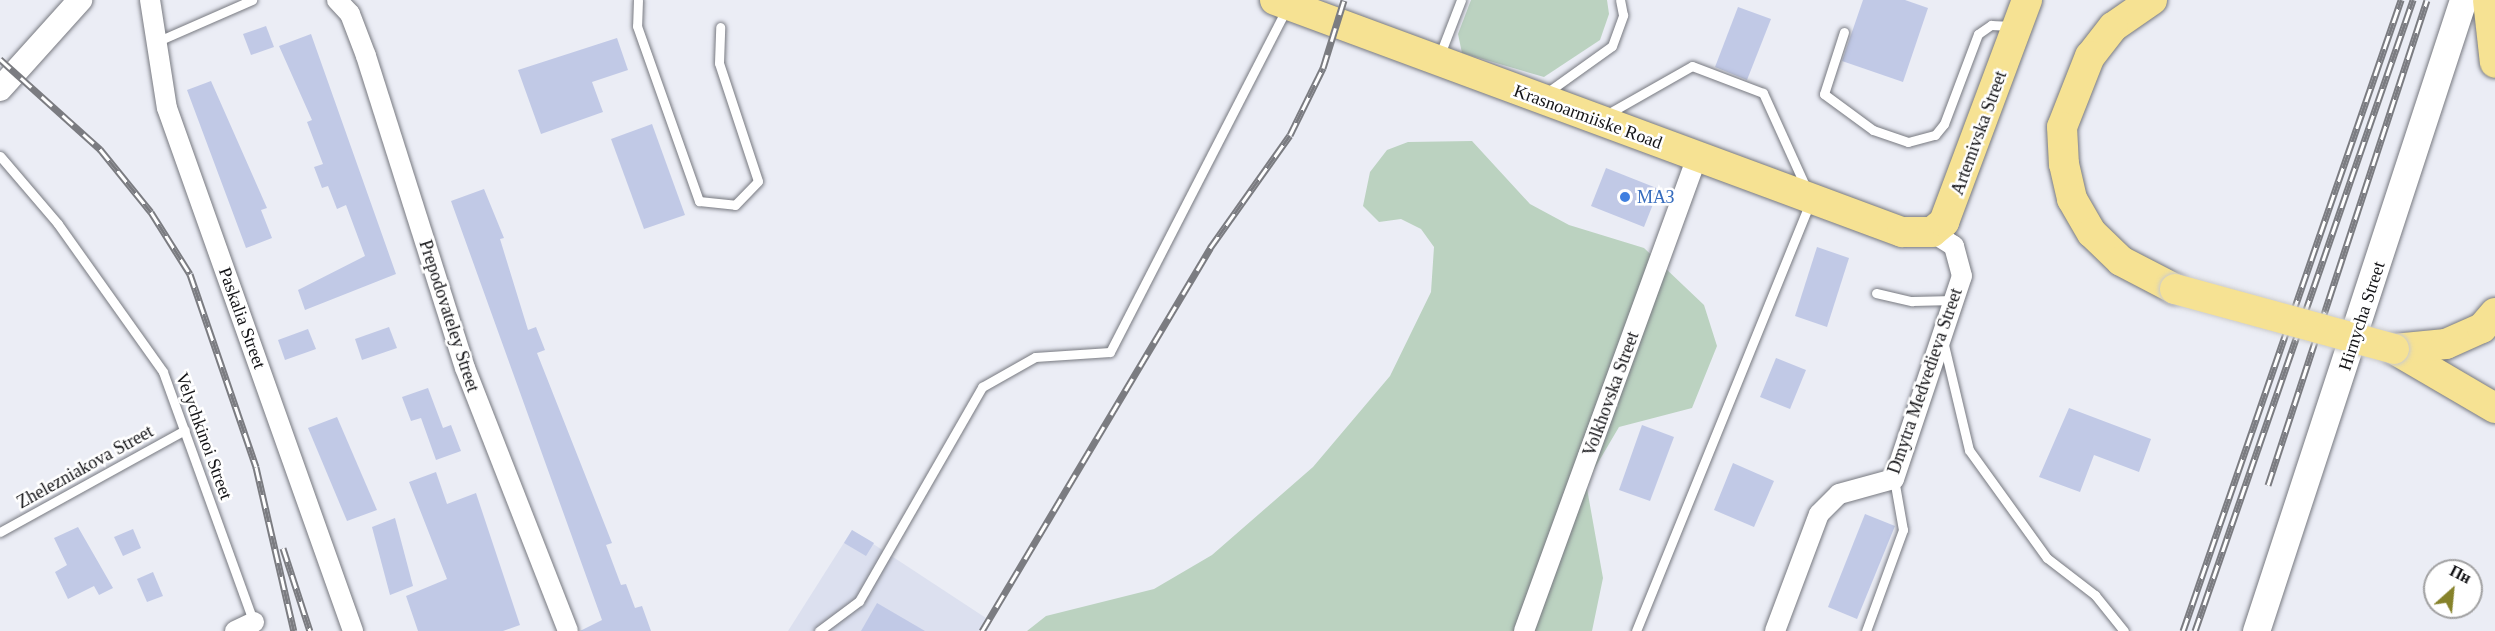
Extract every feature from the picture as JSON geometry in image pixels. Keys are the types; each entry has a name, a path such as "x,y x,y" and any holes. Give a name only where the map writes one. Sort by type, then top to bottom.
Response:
{"main road":[{"path":"2152,0 2113,27 2090,56 2062,127 2064,164 2072,199 2092,233 2121,261 2175,289 2394,348 2495,408"},
{"name":"Hirnycha Street","path":"2256,631 2463,0"},
{"path":"2488,0 2495,63"},
{"name":"Krasnoarmiiske Road","path":"1282,2 1437,62 1811,200 1902,232 1932,232"},
{"name":"Artemivska Street","path":"1932,232 1954,202 2022,13"},
{"path":"2394,348 2446,344 2482,328 2495,313"}],"street":[{"path":"0,90 80,0"},
{"name":"Paskalia Street","path":"150,0 167,108 353,631"},
{"name":"Prepodovateley Street","path":"337,0 350,14 366,56 465,368 568,631"},
{"name":"Volkhovska Street","path":"1524,631 1697,157"},
{"name":"Dmytra Medvedieva Street","path":"1781,630 1819,514 1839,494 1894,479 1962,276 1954,246 1932,232"},
{"path":"235,631 255,626"}],"lane":[{"path":"156,42 252,0"},
{"path":"638,0 637,26 699,201 735,205 758,181 719,63 720,27"},
{"path":"1437,62 1461,0"},
{"path":"1538,99 1611,46 1623,15 1620,0"},
{"path":"819,631 859,601 982,387 1035,357 1110,352 1282,2"},
{"path":"1844,32 1824,94 1873,130 1908,142 1935,135 1944,124 1978,34 1991,25 2022,13"},
{"path":"1596,120 1692,66 1763,93 1811,200 1636,631"},
{"name":"Velychkinoi Street","path":"0,156 58,224 163,372 255,626"},
{"path":"1876,293 1912,301 1954,300"},
{"path":"1942,337 1969,450 2047,558 2095,595 2124,631"},
{"name":"Zhelezniakova Street","path":"0,532 185,430"},
{"path":"1866,631 1904,530 1894,479"}],"shaded area":[{"path":"852,530 989,620 982,631 788,631"}],"green space":[{"path":"1471,0 1607,0 1609,14 1600,40 1544,77 1462,53 1458,34"},
{"path":"1472,141 1530,204 1569,225 1644,248 1704,305 1717,346 1692,408 1619,427 1586,483 1603,578 1592,631 1027,631 1046,616 1154,589 1212,555 1313,467 1390,376 1431,292 1434,247 1421,229 1401,219 1379,222 1363,206 1370,172 1387,150 1408,142"}],"building":[{"path":"1863,0 1905,0 1928,8 1903,82 1842,61"},
{"path":"1738,7 1771,19 1747,80 1715,67"},
{"path":"266,26 274,47 251,55 243,34"},
{"path":"311,34 396,274 305,310 298,290 365,256 346,205 337,209 328,186 322,188 314,167 323,164 307,122 312,120 279,46"},
{"path":"617,38 628,70 592,82 603,112 541,134 518,70"},
{"path":"211,81 267,208 261,210 272,238 246,248 187,90"},
{"path":"652,124 685,215 644,229 611,139"},
{"name":"МАЗ","path":"1606,168 1659,189 1644,227 1591,206"},
{"path":"484,189 504,238 500,239 528,330 536,327 545,350 537,353 612,543 606,545 621,585 626,584 635,608 642,606 651,631 580,631 602,620 451,201"},
{"path":"1817,247 1849,258 1827,327 1795,316"},
{"path":"389,327 397,348 362,360 355,339"},
{"path":"308,329 316,349 285,360 278,340"},
{"path":"1776,358 1806,370 1790,409 1760,397"},
{"path":"428,388 443,428 451,425 461,451 436,460 421,418 411,421 402,397"},
{"path":"2069,408 2151,439 2139,472 2094,455 2080,492 2039,477"},
{"path":"337,417 377,510 347,521 308,428"},
{"path":"1642,425 1674,437 1650,501 1619,490"},
{"path":"1733,463 1774,481 1754,527 1714,510"},
{"path":"436,472 447,504 476,493 520,625 503,631 418,631 406,596 447,579 409,482"},
{"path":"1865,514 1895,526 1857,619 1828,607"},
{"path":"395,518 413,586 390,595 372,527"},
{"path":"78,527 113,588 99,595 94,586 68,599 55,572 67,565 54,538"},
{"path":"133,529 141,548 123,556 114,537"},
{"path":"852,530 874,543 866,556 844,543"},
{"path":"153,572 163,596 147,602 137,579"},
{"path":"877,603 925,631 861,631"}],"railway":[{"path":"982,631 1210,248 1290,135 1323,68 1344,0"},
{"path":"2183,631 2401,0"},
{"path":"2195,631 2413,0"},
{"path":"2268,485 2427,0"},
{"path":"0,59 100,149 151,212 190,274 256,467 294,631"},
{"path":"283,548 310,631"}],"place":[{"name":"МАЗ","path":"1625,197"}]}
